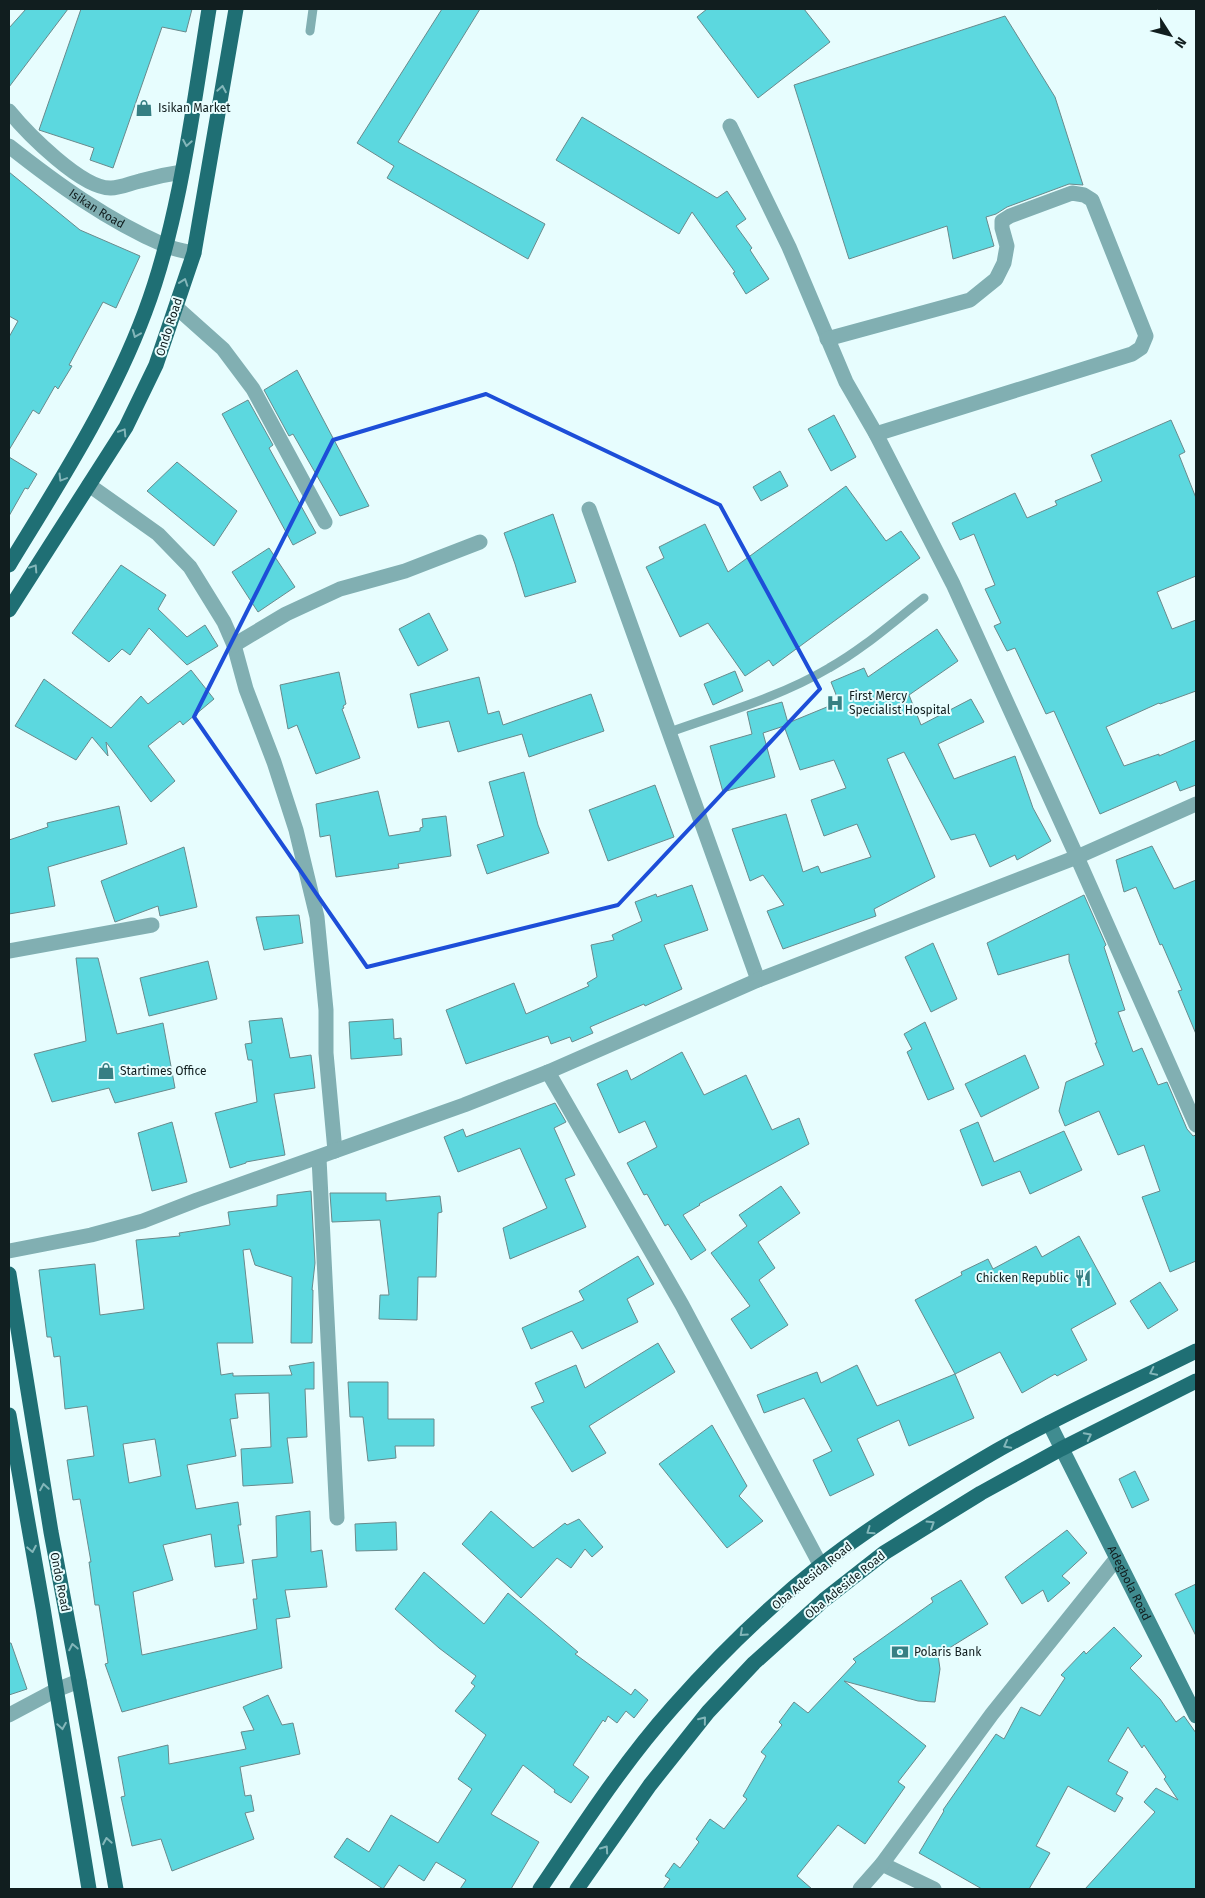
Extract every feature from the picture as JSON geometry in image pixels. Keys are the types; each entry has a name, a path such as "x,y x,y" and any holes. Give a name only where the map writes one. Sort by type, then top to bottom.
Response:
{"main road":[{"path":"9,565 80,449 121,372 146,311 166,246 182,172 209,9"},
{"name":"Ondo Road","path":"9,610 126,427 156,366 194,253 236,9"},
{"name":"Ondo Road","path":"9,1274 51,1532 116,1889"},
{"name":"Oba Adesida Road","path":"540,1889 612,1784 672,1707 740,1636 821,1566 935,1488 992,1454 1049,1423 1196,1351"},
{"name":"Oba Adeside Road","path":"577,1889 650,1785 708,1712 754,1663 824,1600 884,1553 981,1493 1061,1449 1196,1381"},
{"name":"Ondo Road","path":"9,1414 89,1889"}],"street":[{"path":"9,111 27,133 57,159 99,186 112,188 155,176 182,172"},
{"path":"730,126 789,247 846,382 876,434 952,584 1077,856 1196,1125"},
{"name":"Isikan Road","path":"9,146 52,180 88,205 166,246 194,253"},
{"path":"827,339 970,300 996,280 1004,263 1008,246 1002,228 1002,221 1010,216 1072,194 1084,195 1092,200 1146,336 1141,348 1132,354 876,434"},
{"path":"176,307 223,349 254,389 325,522"},
{"path":"89,485 158,534 190,567 224,622 234,645 246,689 274,762 296,830 317,917 326,1010 326,1053 335,1152"},
{"path":"589,510 758,980"},
{"path":"234,645 286,614 340,589 404,571 480,542"},
{"path":"9,1251 91,1235 143,1221 464,1105 548,1072 758,980 1077,856 1196,804"},
{"path":"9,950 152,925"},
{"path":"548,1072 682,1305 821,1566"},
{"path":"319,1158 336,1518"},
{"name":"Adegbola Road","path":"1049,1423 1196,1716"},
{"path":"860,1889 882,1864 992,1714 1117,1558"},
{"path":"9,1715 56,1690 79,1681"},
{"path":"882,1864 934,1889"}],"lane":[{"path":"310,31 312,9"},
{"path":"670,732 791,688 828,669 853,653 924,598"}],"highlighted area":[{"path":"486,394 720,505 820,689 618,905 367,967 194,717 333,440"}],"building":[{"path":"26,9 68,9 9,87 9,28"},
{"path":"81,9 192,9 186,32 162,27 113,168 90,160 94,148 39,130"},
{"path":"442,9 480,9 398,142 545,224 528,259 387,178 394,166 357,143"},
{"path":"707,9 804,9 830,42 758,98 697,17"},
{"path":"1005,16 1055,97 1083,185 1069,184 1007,207 996,214 986,217 994,246 953,259 947,226 849,259 794,85"},
{"path":"582,117 717,198 727,191 746,219 736,226 752,248 750,250 769,279 746,294 733,273 735,272 692,212 679,234 556,160"},
{"path":"9,172 80,230 140,256 116,308 103,302 69,365 72,366 58,389 55,386 39,414 33,410 9,450 9,337 18,321 9,316"},
{"path":"297,370 369,506 340,516 293,434 289,436 264,390"},
{"path":"248,400 273,445 269,448 316,533 293,545 222,414"},
{"path":"834,415 856,457 831,471 808,429"},
{"path":"1171,420 1185,452 1179,455 1196,498 1196,576 1157,592 1172,629 1196,620 1196,691 1159,703 1106,727 1124,766 1159,754 1159,756 1196,740 1196,785 1180,791 1176,781 1100,814 1054,711 1046,714 1015,648 1007,651 994,626 1001,623 985,589 995,585 974,534 960,540 952,523 1015,493 1027,518 1057,505 1055,501 1102,481 1091,455"},
{"path":"9,457 37,474 28,489 25,488 9,516"},
{"path":"177,462 237,511 214,546 147,491"},
{"path":"780,471 788,486 761,501 753,487"},
{"path":"846,486 886,541 901,531 920,558 773,666 769,660 745,676 708,623 680,637 646,567 664,558 659,547 705,524 728,572"},
{"path":"553,514 576,582 525,597 504,533"},
{"path":"269,548 295,587 258,612 232,572"},
{"path":"121,565 166,595 158,609 187,637 205,625 218,646 187,665 149,628 130,655 122,649 109,662 72,633"},
{"path":"429,613 448,650 418,666 399,629"},
{"path":"937,629 958,661 909,695 921,725 971,699 984,722 938,744 954,779 1015,756 1033,808 1051,841 1017,860 1015,855 990,867 975,834 951,840 904,752 887,759 935,877 874,909 876,916 783,949 767,911 784,905 763,875 750,881 732,829 786,814 803,872 818,866 821,873 871,857 857,824 824,836 811,800 846,788 834,760 800,770 784,726 763,733 775,777 723,792 710,746 752,734 747,712 782,702 788,723 839,702 831,682 864,668 868,677"},
{"path":"191,670 214,699 183,725 180,721 148,746 175,781 151,802 106,742 108,756 92,737 76,760 15,726 44,679 111,728 141,696 148,704"},
{"path":"735,671 743,691 713,705 704,684"},
{"path":"339,672 346,704 342,709 360,758 316,774 297,725 288,729 280,685"},
{"path":"479,677 488,714 499,711 503,725 591,694 604,731 529,757 522,734 458,752 449,721 418,728 410,694"},
{"path":"524,772 538,825 549,853 487,874 477,845 504,836 489,782"},
{"path":"655,785 674,837 608,861 589,810"},
{"path":"378,791 389,836 420,831 420,828 423,827 422,819 446,816 451,856 398,864 399,868 336,877 330,835 320,837 316,804"},
{"path":"119,806 127,844 48,867 55,906 9,914 9,840 48,827 47,823"},
{"path":"1152,846 1174,889 1196,880 1196,1034 1178,991 1182,990 1162,944 1160,945 1136,887 1124,892 1116,860"},
{"path":"184,847 197,907 160,916 158,906 115,922 101,881"},
{"path":"692,885 708,930 664,945 682,989 645,1006 644,1004 590,1027 593,1033 572,1042 570,1037 551,1044 548,1036 466,1064 446,1010 514,983 526,1014 589,986 587,983 597,977 591,945 614,940 612,935 642,921 635,902 656,894 657,897"},
{"path":"1084,895 1106,945 1104,947 1125,1010 1118,1012 1133,1052 1142,1048 1158,1085 1167,1082 1187,1129 1193,1136 1196,1135 1196,1261 1170,1272 1142,1197 1160,1191 1144,1145 1118,1155 1099,1111 1065,1126 1059,1111 1066,1082 1104,1065 1095,1043 1097,1043 1069,961 1069,954 998,975 987,943"},
{"path":"299,915 303,943 264,950 256,917"},
{"path":"933,943 957,999 931,1012 905,957"},
{"name":"Startimes Office","path":"76,958 98,958 117,1034 163,1023 175,1088 115,1103 109,1088 52,1102 34,1054 86,1041"},
{"path":"208,961 217,999 149,1016 140,978"},
{"path":"282,1018 290,1058 311,1055 315,1088 274,1094 285,1155 246,1162 230,1168 215,1113 257,1102 252,1060 248,1060 245,1044 252,1043 249,1021"},
{"path":"393,1019 394,1039 401,1038 402,1055 351,1059 349,1022"},
{"path":"925,1022 954,1089 928,1100 907,1052 912,1049 904,1034"},
{"path":"682,1052 704,1095 746,1075 772,1130 799,1118 809,1144 699,1204 683,1215 706,1250 691,1260 668,1224 665,1226 647,1194 644,1195 627,1163 657,1147 645,1121 619,1133 597,1084 627,1070 631,1080"},
{"path":"1025,1055 1039,1088 981,1117 965,1084"},
{"path":"555,1103 566,1122 554,1128 575,1175 565,1179 586,1227 510,1259 503,1228 547,1208 520,1148 458,1172 444,1137 463,1129 466,1137"},
{"path":"172,1122 187,1182 152,1191 138,1133"},
{"path":"978,1122 994,1162 1064,1131 1082,1170 1030,1194 1020,1171 982,1186 960,1130"},
{"path":"781,1186 800,1213 758,1242 775,1268 759,1280 788,1325 751,1349 731,1319 750,1306 711,1253 747,1226 739,1215"},
{"path":"311,1191 315,1263 312,1290 312,1343 291,1343 292,1277 255,1265 250,1249 243,1250 253,1343 217,1343 221,1375 233,1373 233,1376 292,1375 289,1366 314,1362 314,1389 305,1389 307,1437 287,1438 293,1483 243,1486 241,1449 271,1447 269,1393 235,1394 238,1418 230,1419 236,1456 187,1465 196,1509 238,1502 241,1525 238,1525 244,1563 215,1567 211,1534 163,1545 173,1580 133,1592 142,1655 257,1629 253,1599 257,1599 252,1560 277,1557 276,1516 310,1511 311,1552 322,1550 327,1587 285,1590 290,1617 276,1619 282,1668 122,1712 105,1664 108,1663 99,1605 95,1605 89,1562 91,1562 80,1499 73,1500 67,1460 94,1456 87,1406 65,1409 60,1356 54,1357 51,1337 47,1337 39,1270 95,1264 100,1315 144,1309 136,1240 180,1236 179,1233 230,1225 228,1212 277,1206 277,1195","holes":["155,1439 161,1476 129,1483 123,1444"]},
{"path":"330,1193 386,1193 386,1201 440,1196 442,1212 438,1213 436,1277 418,1277 417,1320 379,1319 380,1295 389,1295 380,1220 332,1222"},
{"path":"1079,1236 1116,1304 1071,1329 1087,1360 1057,1376 1055,1374 1022,1393 1000,1352 955,1374 915,1300 962,1275 961,1272 988,1259 993,1269 1036,1246 1042,1257"},
{"path":"638,1256 654,1284 627,1299 638,1322 582,1349 572,1331 531,1349 522,1328 584,1300 579,1291"},
{"path":"1160,1282 1178,1310 1148,1329 1130,1301"},
{"path":"658,1343 675,1372 589,1426 606,1453 572,1472 531,1407 544,1402 535,1383 576,1365 585,1388"},
{"path":"857,1365 877,1406 955,1374 974,1418 909,1446 899,1420 857,1439 874,1475 830,1496 813,1460 832,1451 804,1398 764,1413 757,1395 817,1372 821,1383"},
{"path":"348,1382 388,1382 388,1419 434,1419 434,1446 395,1446 396,1458 368,1461 363,1417 350,1417"},
{"path":"712,1425 747,1486 739,1496 763,1521 727,1548 659,1464"},
{"path":"1135,1471 1149,1500 1132,1508 1119,1479"},
{"path":"491,1511 533,1548 565,1523 567,1525 579,1519 603,1547 592,1557 585,1549 571,1568 557,1558 521,1598 462,1544"},
{"path":"396,1522 397,1550 356,1551 355,1524"},
{"path":"1067,1530 1087,1553 1062,1576 1070,1583 1048,1602 1043,1590 1022,1604 1005,1577"},
{"path":"424,1572 484,1624 508,1593 578,1652 575,1654 631,1695 635,1689 648,1700 634,1718 626,1711 617,1723 608,1716 605,1722 603,1720 573,1765 589,1777 571,1803 554,1792 555,1790 523,1765 491,1814 539,1842 511,1889 460,1889 466,1880 436,1862 424,1881 399,1865 383,1889 334,1857 347,1838 369,1852 391,1815 438,1843 472,1789 458,1779 486,1735 455,1711 475,1686 471,1683 476,1676 439,1648 395,1609"},
{"path":"961,1580 988,1624 938,1655 940,1669 935,1702 918,1701 844,1681 926,1746 898,1782 905,1787 865,1844 838,1825 797,1876 812,1889 663,1889 670,1879 665,1876 674,1863 680,1868 699,1842 696,1839 710,1819 724,1829 747,1799 743,1796 766,1756 761,1752 782,1725 779,1722 794,1702 808,1713 856,1662 853,1659 933,1602 931,1598"},
{"path":"1196,1584 1196,1636 1175,1594"},
{"path":"1114,1627 1142,1656 1130,1668 1160,1699 1176,1722 1184,1716 1196,1733 1196,1889 1085,1889 1155,1812 1144,1802 1156,1788 1178,1800 1164,1779 1166,1777 1144,1745 1142,1748 1128,1727 1108,1761 1128,1772 1116,1794 1123,1798 1115,1812 1068,1786 1036,1846 1050,1853 1029,1889 982,1889 919,1853 943,1810 996,1734 1004,1739 1021,1707 1040,1716 1065,1678 1061,1675 1084,1651 1086,1654"},
{"path":"9,1643 11,1643 27,1689 9,1695"},
{"path":"268,1695 282,1725 293,1723 300,1754 240,1767 245,1796 251,1795 254,1811 245,1813 254,1839 172,1871 161,1839 132,1846 121,1797 125,1796 118,1757 168,1745 169,1764 246,1749 241,1732 254,1730 243,1707"}],"place":[{"name":"Isikan Market","path":"144,108"},
{"name":"First Mercy Specialist Hospital","path":"835,703"},
{"name":"Startimes Office","path":"106,1071"},
{"name":"Chicken Republic","path":"1083,1278"},
{"name":"Polaris Bank","path":"900,1652"}]}
